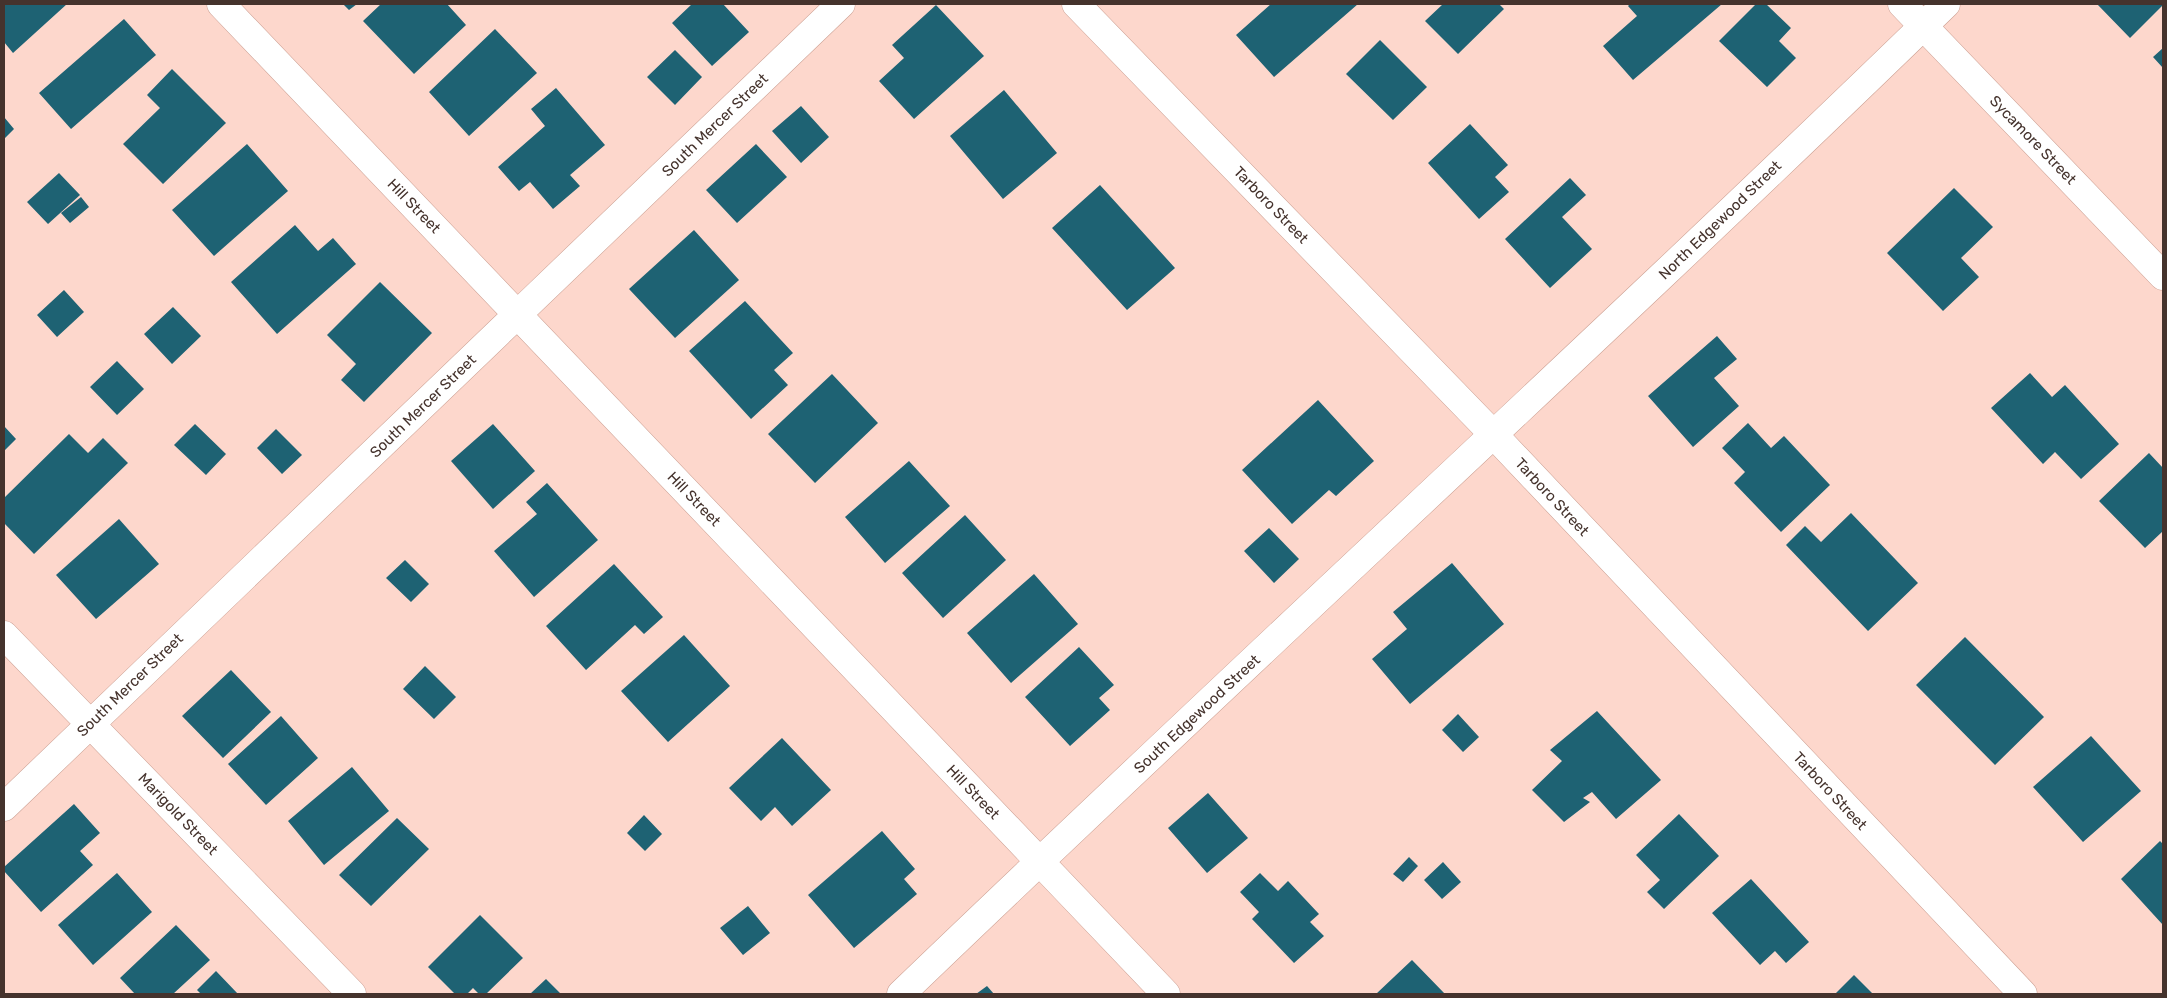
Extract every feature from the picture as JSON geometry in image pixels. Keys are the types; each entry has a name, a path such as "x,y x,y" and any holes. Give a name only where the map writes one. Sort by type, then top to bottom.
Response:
{"street":[{"name":"Hill Street","path":"221,4 1166,994"},
{"name":"South Mercer Street","path":"4,806 519,315 841,4"},
{"name":"Tarboro Street","path":"1076,4 1494,435 2023,994"},
{"name":"Sycamore Street","path":"1902,4 2163,276"},
{"name":"North Edgewood Street","path":"1494,435 1946,4"},
{"name":"South Edgewood Street","path":"901,994 1039,861 1494,435"},
{"name":"Marigold Street","path":"4,635 352,994"}],"building":[{"path":"4,4 67,4 13,53 4,42"},
{"path":"343,4 357,4 349,10"},
{"path":"381,4 447,4 466,25 414,74 363,21"},
{"path":"692,4 723,4 749,32 712,66 672,23"},
{"path":"1271,4 1358,4 1274,77 1236,35"},
{"path":"1443,4 1499,4 1504,9 1458,54 1425,21"},
{"path":"1630,4 1722,4 1633,80 1603,46 1637,16 1628,6"},
{"path":"1756,4 1766,4 1791,28 1779,41 1796,58 1767,87 1719,41"},
{"path":"2097,4 2163,4 2163,5 2130,38"},
{"path":"936,5 984,56 914,119 879,81 904,58 892,45"},
{"path":"124,19 156,55 71,129 39,93"},
{"path":"495,29 537,73 469,136 429,92"},
{"path":"1380,40 1427,87 1393,120 1346,74"},
{"path":"2163,48 2163,68 2153,57"},
{"path":"675,50 702,77 675,105 647,77"},
{"path":"172,69 226,123 163,184 123,144 160,108 147,95"},
{"path":"556,88 605,145 570,175 580,186 553,209 530,182 519,191 498,167 545,126 531,109"},
{"path":"1004,90 1057,153 1003,199 950,136"},
{"path":"801,106 829,137 801,163 772,131"},
{"path":"4,117 14,129 4,139"},
{"path":"1470,124 1508,165 1495,177 1509,192 1479,219 1428,163"},
{"path":"247,144 288,191 214,256 172,210"},
{"path":"756,144 787,177 737,223 706,190"},
{"path":"59,173 80,195 48,224 27,202"},
{"path":"1570,178 1586,195 1562,217 1592,249 1550,288 1505,239"},
{"path":"1100,185 1175,268 1127,310 1052,228"},
{"path":"1954,188 1993,227 1961,258 1979,277 1943,311 1887,253"},
{"path":"81,197 89,207 70,223 61,213"},
{"path":"295,225 318,251 333,238 356,264 277,334 231,282"},
{"path":"694,230 739,280 675,338 629,289"},
{"path":"380,282 432,333 364,402 341,380 356,364 327,335"},
{"path":"64,290 84,312 57,337 37,315"},
{"path":"745,301 793,353 774,370 788,385 751,419 689,351"},
{"path":"173,307 201,336 172,364 144,334"},
{"path":"1717,336 1737,359 1714,378 1739,406 1693,447 1648,396"},
{"path":"117,361 144,389 117,415 90,387"},
{"path":"2030,373 2052,397 2065,385 2119,444 2081,479 2055,452 2043,464 1991,408"},
{"path":"832,374 878,423 815,483 768,434"},
{"path":"1318,400 1374,461 1336,496 1329,490 1292,524 1242,470"},
{"path":"1748,423 1771,448 1784,436 1830,485 1781,532 1734,483 1745,472 1722,448"},
{"path":"195,424 226,454 206,475 174,445"},
{"path":"493,424 535,471 493,509 451,461"},
{"path":"4,426 16,439 4,451"},
{"path":"276,429 302,455 282,474 257,448"},
{"path":"69,434 88,453 103,438 128,463 34,554 4,523 4,498"},
{"path":"2149,453 2163,468 2163,531 2145,548 2099,501"},
{"path":"909,461 950,506 885,563 845,517"},
{"path":"547,483 598,540 534,597 494,551 537,514 526,502"},
{"path":"1851,513 1918,583 1868,631 1786,545 1805,526 1821,542"},
{"path":"965,515 1006,560 943,618 902,573"},
{"path":"119,519 159,564 96,619 56,575"},
{"path":"1269,528 1299,559 1274,583 1244,551"},
{"path":"405,560 429,584 411,602 386,578"},
{"path":"1452,563 1504,624 1410,704 1372,659 1407,629 1393,612"},
{"path":"614,564 663,617 644,634 635,625 586,670 546,626"},
{"path":"1034,574 1078,624 1011,683 967,633"},
{"path":"684,635 730,686 668,742 621,691"},
{"path":"1965,637 2044,717 1995,765 1916,685"},
{"path":"1079,647 1114,685 1099,698 1110,710 1070,746 1025,697"},
{"path":"425,666 456,697 434,719 403,689"},
{"path":"231,670 271,712 223,758 182,716"},
{"path":"1597,711 1661,780 1616,819 1592,792 1583,798 1590,802 1564,822 1532,790 1562,761 1550,750"},
{"path":"1458,714 1479,737 1463,752 1442,730"},
{"path":"281,716 318,758 266,805 228,764"},
{"path":"2091,736 2141,791 2083,842 2033,787"},
{"path":"782,738 831,790 792,826 775,807 761,821 729,788"},
{"path":"352,767 389,811 324,865 288,821"},
{"path":"1208,793 1248,838 1207,873 1168,828"},
{"path":"74,804 100,833 80,851 93,865 41,912 4,871 4,867"},
{"path":"1679,814 1719,856 1664,909 1647,892 1660,880 1636,855"},
{"path":"644,815 662,834 645,851 627,833"},
{"path":"397,818 429,849 371,906 339,875"},
{"path":"882,831 915,869 904,879 917,894 854,948 808,895"},
{"path":"2160,841 2163,844 2163,925 2121,879"},
{"path":"1409,857 1418,866 1403,882 1393,874"},
{"path":"1443,862 1461,882 1442,899 1424,880"},
{"path":"117,873 152,912 93,965 58,925"},
{"path":"1260,873 1278,891 1288,881 1319,914 1310,922 1324,936 1294,963 1252,919 1259,912 1240,892"},
{"path":"1751,879 1809,942 1786,963 1775,951 1760,965 1712,913"},
{"path":"748,906 770,933 743,955 720,928"},
{"path":"480,915 523,958 486,994 479,994 473,988 467,994 455,994 428,967"},
{"path":"176,925 210,960 173,994 135,994 120,978"},
{"path":"1412,960 1445,994 1376,994"},
{"path":"216,971 238,994 201,994 197,990"},
{"path":"1854,975 1873,994 1835,994"},
{"path":"546,979 561,994 530,994"},
{"path":"987,986 994,994 976,994"}]}
